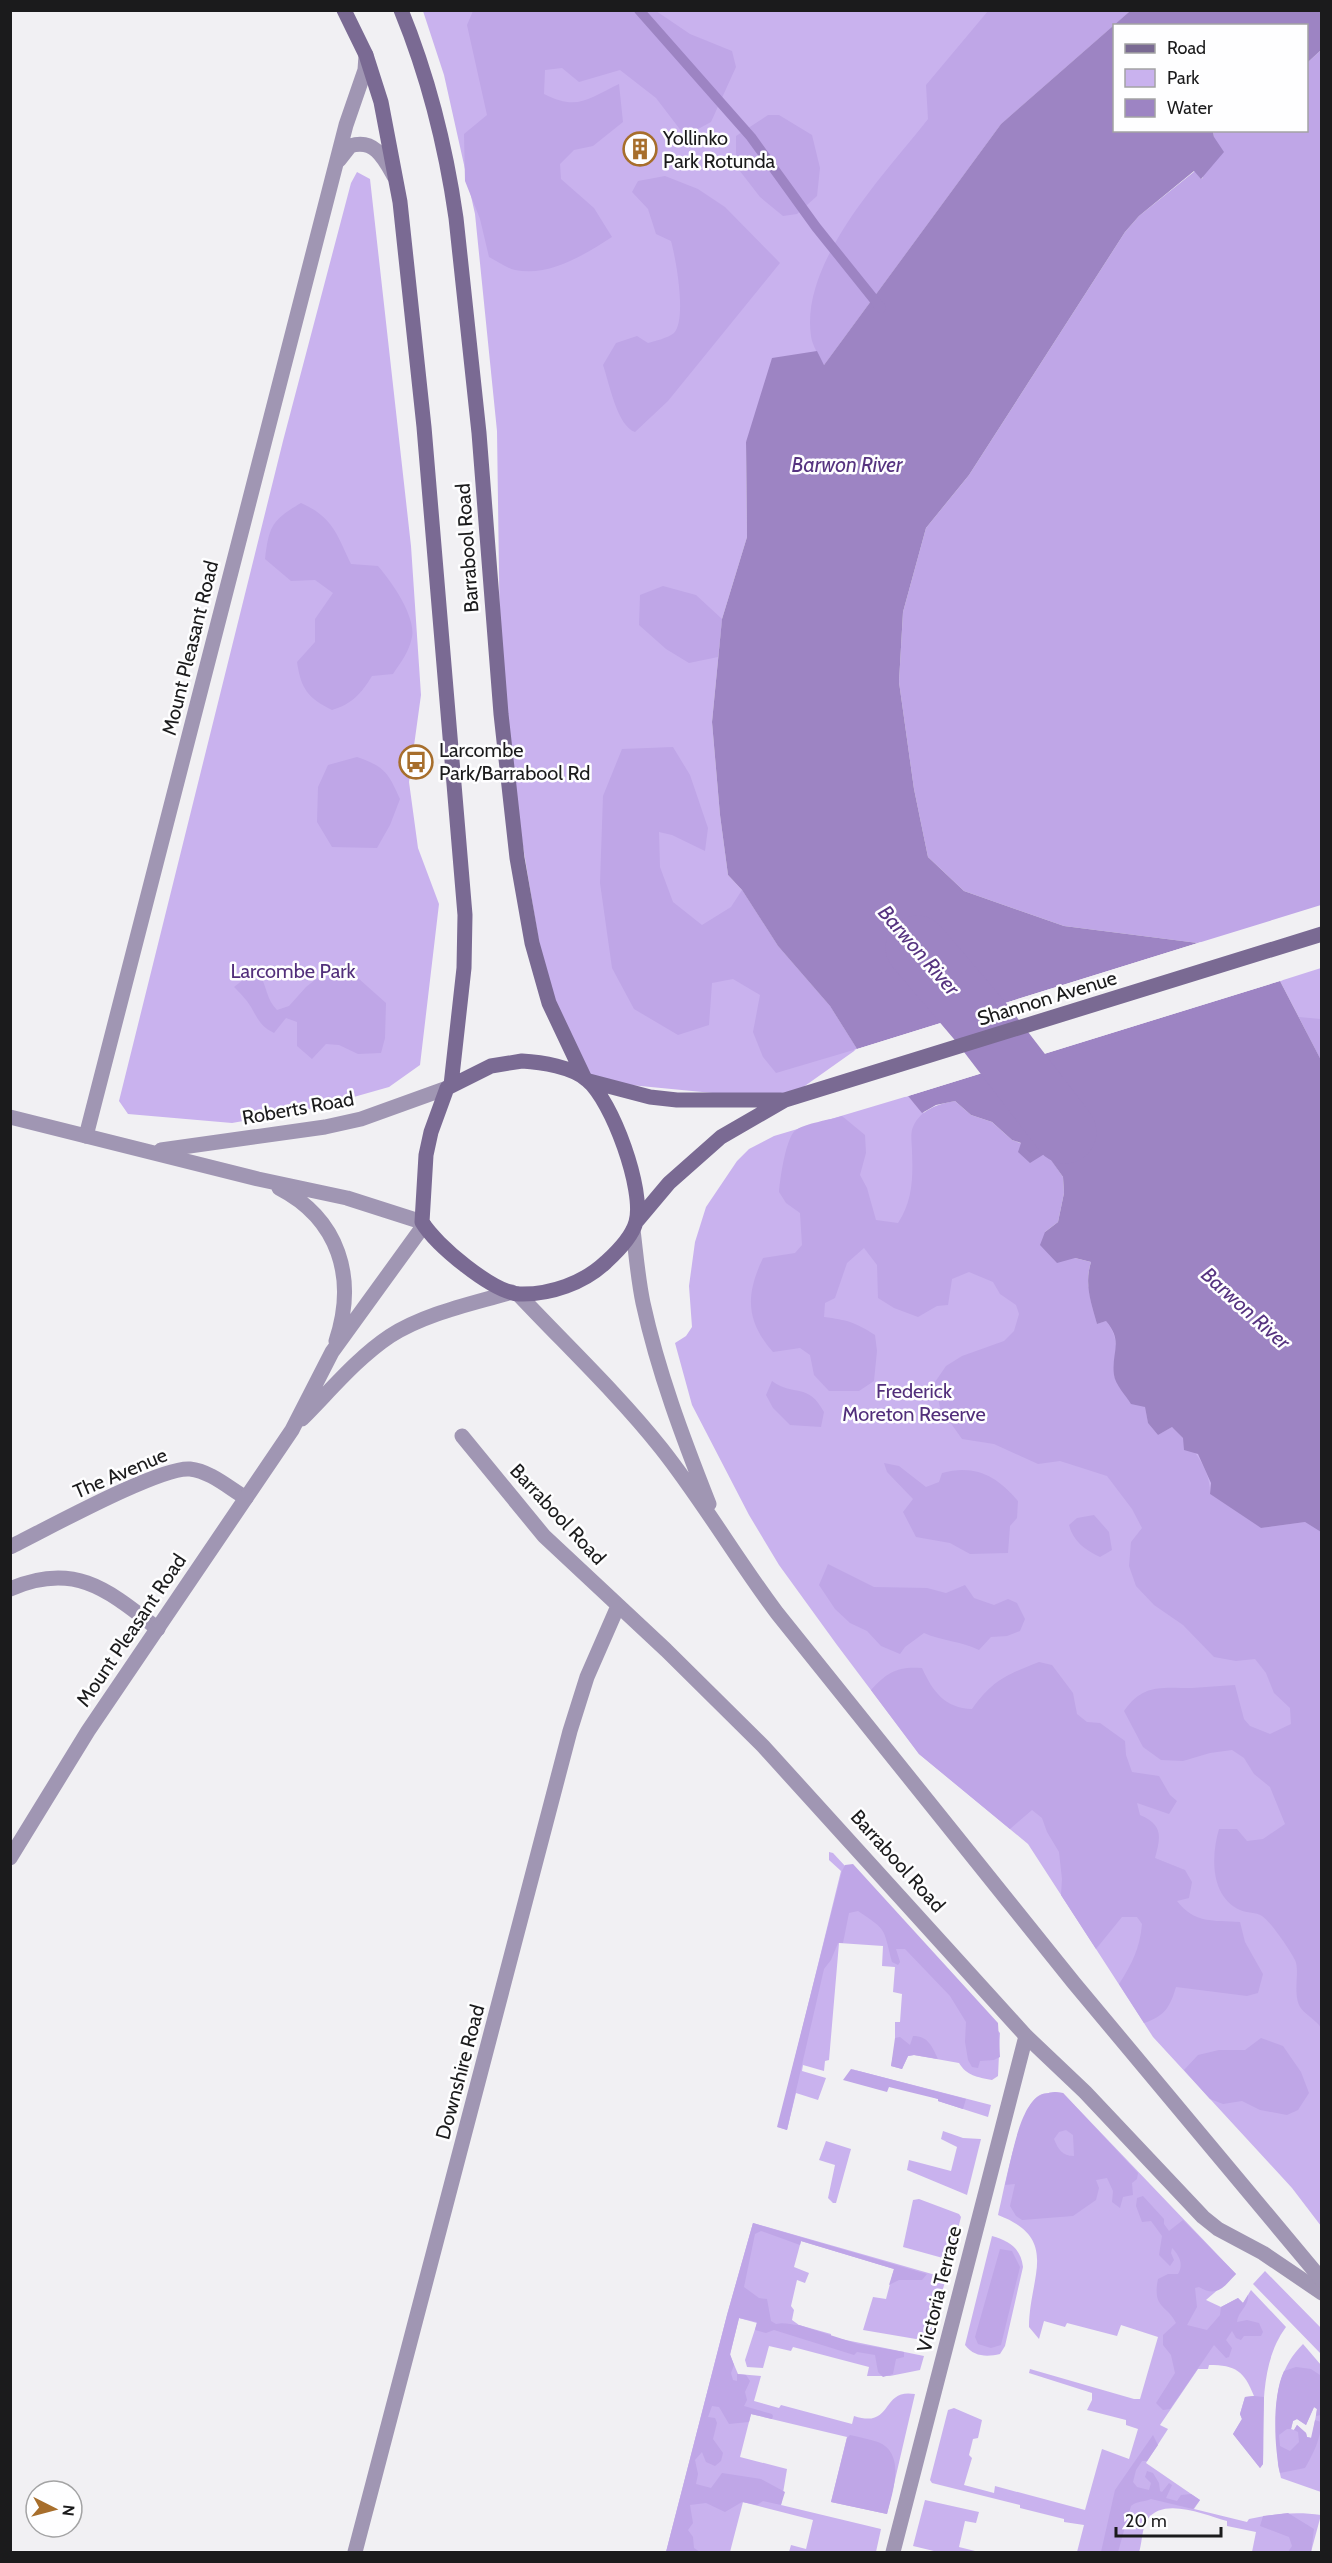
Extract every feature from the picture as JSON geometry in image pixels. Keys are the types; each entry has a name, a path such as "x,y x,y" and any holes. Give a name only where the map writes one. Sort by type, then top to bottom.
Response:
{"main road":[{"name":"Barrabool Road","path":"344,10 366,55 385,118 396,180 424,427 465,915 464,968 449,1086 431,1132 426,1155 423,1223"},
{"name":"Barrabool Road","path":"401,10 426,82 456,218 479,433 502,725 524,903 532,944 549,1003 587,1079 609,1113 629,1159 634,1183 635,1225"},
{"name":"Shannon Avenue","path":"515,1293 554,1290 589,1276 612,1257 669,1183 721,1137 785,1100 1322,934"},
{"name":"Shannon Avenue","path":"449,1086 491,1066 522,1061 552,1065 587,1079 650,1097 677,1100 785,1100"},
{"path":"423,1223 445,1250 468,1268 490,1282 515,1293"}],"street":[{"name":"Mount Pleasant Road","path":"86,1136 349,111 365,70 366,55"},
{"name":"Mount Pleasant Road","path":"335,171 342,155 350,146 367,144 377,149 396,180"},
{"name":"Roberts Road","path":"152,1152 325,1127 361,1119 449,1086"},
{"name":"Roberts Road","path":"10,1117 258,1179 347,1198 423,1223"},
{"path":"258,1179 289,1193 310,1207 325,1226 338,1251 345,1293 341,1325 332,1352"},
{"name":"Mount Pleasant Road","path":"10,1858 88,1731 292,1430 332,1352 423,1223"},
{"path":"635,1225 643,1301 654,1347 679,1425 719,1530"},
{"name":"Mount Pleasant Road","path":"292,1430 361,1360 392,1335 427,1319 515,1293"},
{"path":"515,1293 661,1448 741,1565 777,1613 1001,1892 1322,2280"},
{"name":"Barrabool Road","path":"462,1436 544,1536 763,1746 1026,2036 1085,2092 1213,2226 1263,2253 1322,2293"},
{"name":"The Avenue","path":"10,1547 110,1498 180,1469 202,1472 246,1498"},
{"path":"10,1589 45,1577 60,1576 82,1581 119,1600 158,1629"},
{"name":"Downshire Road","path":"355,2553 570,1731 587,1677 618,1606"},
{"name":"Victoria Terrace","path":"893,2553 1026,2036"}],"green space":[{"path":"423,11 1130,11 1001,124 824,365 746,442 747,537 722,619 712,722 728,875 742,890 778,946 830,1006 857,1049 785,1100 589,1081 549,1003 501,714 497,431 475,214 444,75"},
{"name":"Larcombe Park","path":"357,172 370,179 411,546 421,695 409,782 418,848 439,904 420,1065 389,1087 315,1108 232,1123 128,1114 119,1101 283,441 351,183"},
{"path":"1321,968 1321,1060 1280,981"},
{"name":"Frederick Moreton Reserve","path":"908,1096 1321,1532 1321,2226 1292,2188 1153,2037 1028,1844 919,1754 779,1565 749,1515 692,1405 675,1343 686,1336 692,1327 689,1286 695,1242 706,1207 737,1161 749,1149 774,1136"},
{"path":"829,1852 833,1853 1000,2033 998,2076 992,2080 982,2078 969,2073 959,2063 914,2055 908,2056 902,2069 891,2066 895,2047 895,2022 900,2022 902,1994 893,1992 895,1967 882,1966 883,1946 839,1943 829,2060 825,2061 824,2071 803,2065 802,2071 826,2078 818,2100 796,2093 787,2130 778,2127 841,1871 829,1860"},
{"path":"851,2069 991,2105 988,2117 938,2101 938,2099"},
{"path":"1063,2093 1236,2274 1206,2300 1221,2307 1238,2298 1243,2303 1251,2290 1286,2327 1277,2342 1267,2375 1263,2411 1263,2464 1260,2468 1233,2434 1242,2419 1240,2414 1245,2397 1254,2396 1247,2381 1238,2371 1218,2365 1209,2365 1208,2369 1198,2369 1160,2425 1168,2429 1146,2463 1200,2500 1194,2509 1247,2522 1249,2519 1285,2514 1321,2515 1311,2552 1252,2552 1256,2532 1227,2526 1227,2521 1207,2515 1174,2508 1154,2513 1147,2520 1139,2552 1077,2552 1084,2525 1064,2522 1064,2519 1020,2508 1020,2505 932,2483 930,2480 948,2410 954,2408 982,2420 978,2438 973,2439 969,2455 972,2458 964,2485 994,2493 995,2486 1085,2510 1102,2449 1129,2459 1138,2429 1126,2425 1126,2420 1087,2410 1092,2400 1092,2393 1029,2373 1030,2369 1140,2399 1158,2337 1121,2325 1117,2336 1067,2323 1065,2327 1044,2321 1039,2339 1029,2327 1036,2276 1035,2248 1029,2236 1017,2225 998,2215 1013,2150 1025,2115 1032,2102 1040,2095"},
{"path":"943,2131 963,2138 981,2139 967,2195 907,2170 909,2160 951,2171 957,2147 941,2139"},
{"path":"826,2141 851,2149 836,2203 828,2198 835,2165 819,2160"},
{"path":"919,2199 959,2214 961,2217 950,2260 903,2247 913,2200"},
{"path":"753,2223 946,2278 930,2337 916,2339 863,2330 873,2297 886,2299 894,2269 801,2241 794,2267 809,2273 805,2283 797,2280 791,2306 794,2310 792,2320 799,2325 831,2334 831,2337 924,2356 920,2370 890,2376 867,2376 869,2367 793,2347 791,2351 769,2346 763,2368 747,2367 745,2360 757,2323 739,2318 730,2355 738,2374 761,2376 754,2401 779,2408 781,2405 852,2424 854,2416 867,2419 875,2417 882,2413 896,2397 915,2394 887,2514 831,2502 847,2437 751,2414 740,2457 787,2469 781,2505 881,2529 876,2552 789,2552 791,2545 806,2549 813,2520 743,2502 730,2552 666,2552"},
{"path":"992,2236 1014,2247 1020,2255 1023,2267 1005,2346 1000,2354 986,2356 972,2352 965,2345"},
{"path":"1265,2271 1321,2328 1321,2354 1253,2284"},
{"path":"1303,2344 1321,2365 1321,2492 1281,2478 1278,2465 1277,2401 1284,2371","holes":["1314,2407 1317,2409 1312,2438 1307,2437 1297,2425 1294,2430 1291,2429 1293,2421 1297,2419 1306,2425"]},
{"path":"925,2500 979,2512 976,2523 965,2521 959,2547 979,2552 938,2552 913,2546"}],"shaded area":[{"path":"473,11 656,11 690,34 732,51 736,67 711,122 685,136 656,98 620,70 579,82 562,68 545,70 544,94 565,102 582,101 619,84 623,122 593,146 574,150 560,164 561,179 594,208 612,237 566,263 541,270 515,270 489,257 480,219 465,181 464,134 487,115 467,25"},
{"path":"988,11 1130,11 1001,124 824,365 811,336 811,307 819,278 849,220 928,119 926,85"},
{"path":"1321,50 1321,905 1198,943 1064,926 964,891 928,857 914,789 899,682 903,612 926,528 969,475 1125,232 1139,216 1195,171 1202,179 1214,137 1213,132 1308,132 1308,62"},
{"path":"768,115 779,115 812,135 820,168 817,196 797,214 783,216 760,197 736,166 736,136"},
{"path":"665,176 698,189 725,207 780,263 668,401 635,432 623,421 619,413 603,365 616,343 637,336 648,343 671,335 678,326 679,288 671,241 656,234 648,209 632,192 638,181"},
{"path":"301,503 320,514 333,528 351,564 378,566 401,599 412,629 409,647 393,674 372,676 355,698 332,710 307,692 297,662 315,642 315,619 333,593 315,580 291,581 265,559 268,539 274,525 284,514"},
{"path":"663,586 696,595 722,619 718,657 689,663 666,649 639,625 640,595"},
{"path":"673,747 690,775 708,828 705,851 672,835 659,832 660,867 673,902 702,925 731,907 742,890 778,946 830,1006 857,1049 776,1073 763,1057 753,1032 760,995 733,979 712,983 709,1025 678,1035 634,1009 612,968 600,883 603,796 622,749"},
{"path":"357,757 374,764 389,776 400,799 390,825 377,848 332,847 317,822 318,787 328,765"},
{"path":"330,968 349,970 386,1003 385,1038 381,1053 358,1054 339,1045 326,1044 312,1059 297,1046 297,1022 286,1018 274,1033 262,1025 248,1002 234,987 248,976 259,973 277,1010 289,1006 306,987"},
{"path":"1299,1017 1321,1019 1321,1060"},
{"path":"955,1101 971,1115 992,1122 1012,1140 1046,1152 1063,1177 1064,1193 1058,1222 1045,1232 1075,1258 1091,1262 1088,1285 1097,1324 1106,1321 1115,1340 1114,1376 1145,1407 1148,1423 1158,1435 1172,1427 1198,1457 1207,1475 1210,1494 1261,1528 1305,1522 1321,1532 1321,2028 1299,2005 1296,1964 1285,1943 1262,1916 1240,1910 1230,1904 1218,1885 1215,1874 1215,1851 1219,1829 1237,1829 1247,1841 1263,1839 1285,1824 1270,1787 1254,1774 1244,1758 1232,1750 1210,1753 1183,1761 1161,1760 1143,1747 1124,1711 1139,1696 1154,1689 1235,1685 1244,1719 1250,1726 1270,1734 1291,1724 1290,1708 1274,1693 1266,1673 1255,1659 1236,1661 1214,1657 1183,1625 1154,1605 1136,1586 1129,1566 1131,1542 1142,1528 1132,1509 1107,1476 1060,1461 1038,1464 994,1444 962,1439 940,1408 935,1382 946,1366 962,1356 1004,1341 1014,1331 1019,1314 1016,1305 1000,1294 993,1282 969,1272 952,1279 948,1305 937,1306 918,1317 894,1308 878,1298 877,1265 864,1248 847,1263 835,1298 825,1303 824,1317 851,1322 875,1335 877,1351 874,1381 859,1391 829,1391 814,1375 810,1355 800,1348 773,1352 757,1329 751,1307 751,1295 763,1258 795,1253 802,1245 800,1213 786,1203 779,1192 784,1158 792,1134 806,1125 842,1116 865,1135 866,1153 860,1175 867,1188 876,1220 898,1223 907,1206 911,1188 913,1127 925,1112 936,1106"},
{"path":"772,1381 812,1397 824,1412 821,1427 790,1425 773,1408 766,1395"},
{"path":"884,1463 899,1466 926,1487 939,1482 942,1473 965,1470 984,1474 1002,1485 1018,1501 1017,1518 1010,1526 1008,1553 970,1554 950,1543 916,1537 903,1512 913,1499 887,1472"},
{"path":"1094,1515 1109,1532 1112,1550 1100,1557 1080,1544 1073,1536 1069,1525 1077,1518"},
{"path":"828,1564 874,1587 927,1588 946,1593 965,1585 974,1598 994,1605 1008,1599 1017,1603 1025,1619 1020,1631 1007,1636 991,1637 979,1650 924,1633 905,1647 900,1654 881,1646 867,1631 850,1623 835,1609 819,1585"},
{"path":"1039,1662 1052,1665 1073,1693 1077,1714 1087,1722 1100,1723 1125,1741 1126,1755 1132,1772 1159,1776 1170,1795 1177,1801 1169,1814 1137,1803 1140,1815 1153,1823 1158,1832 1155,1858 1185,1870 1192,1882 1189,1898 1177,1901 1191,1914 1213,1921 1240,1922 1245,1942 1263,1974 1258,1993 1247,1996 1176,1987 1166,2010 1144,2023 1119,1984 1131,1963 1139,1941 1142,1924 1137,1917 1122,1917 1096,1949 1061,1895 1059,1852 1042,1818 1032,1810 1010,1829 919,1754 871,1690 882,1679 900,1669 922,1668 936,1691 947,1702 954,1706 972,1709 1001,1679"},
{"path":"853,1864 998,2023 1000,2057 980,2061 978,2068 972,2067 968,2060 965,2042 966,2022 950,1996 905,1949 896,1949 900,1962 898,1965 892,1962 885,1936 880,1927 858,1911 849,1913 843,1943 838,1943 831,1960 824,1969 787,2130 777,2127 842,1871 845,1865"},
{"path":"913,2036 926,2040 938,2059 914,2055 908,2056 902,2069 891,2066 895,2038 900,2037 910,2045"},
{"path":"1261,2038 1283,2046 1301,2072 1309,2093 1298,2110 1287,2115 1260,2110 1242,2101 1223,2104 1210,2099 1184,2070 1198,2055 1219,2050 1245,2050"},
{"path":"851,2069 966,2099 963,2109 938,2101 938,2099 889,2087 887,2092 843,2080"},
{"path":"1063,2093 1138,2173 1137,2179 1132,2183 1133,2195 1123,2197 1120,2208 1112,2202 1113,2191 1107,2178 1096,2180 1099,2188 1096,2200 1073,2216 1022,2220 1016,2216 1010,2206 1015,2184 1005,2185 1022,2122 1033,2101 1042,2094","holes":["1066,2130 1073,2135 1074,2156 1066,2155 1054,2139 1059,2132"]},
{"path":"1143,2196 1164,2219 1164,2224 1169,2231 1183,2220 1236,2274 1220,2290 1195,2288 1197,2307 1187,2325 1207,2330 1220,2315 1221,2307 1238,2298 1243,2303 1248,2295 1247,2303 1237,2322 1247,2320 1259,2323 1263,2332 1261,2336 1244,2336 1241,2340 1236,2338 1232,2331 1226,2340 1232,2348 1229,2357 1226,2358 1214,2345 1170,2409 1163,2410 1156,2403 1175,2373 1171,2355 1163,2345 1163,2335 1176,2323 1159,2301 1158,2279 1168,2274 1178,2274 1181,2263 1172,2248 1171,2253 1174,2260 1170,2266 1159,2255 1162,2236 1151,2221 1142,2222 1136,2206 1137,2198"},
{"path":"753,2223 927,2274 922,2280 899,2280 889,2285 894,2269 801,2241 800,2245 761,2231 755,2234 744,2287 759,2298 767,2299 771,2321 776,2324 799,2325 858,2344 904,2352 904,2357 896,2359 893,2374 883,2377 878,2372 875,2355 857,2352 854,2355 774,2330 766,2333 755,2330 757,2322 739,2318 730,2354 734,2365 731,2373 733,2380 737,2381 737,2374 746,2375 750,2381 745,2392 747,2400 744,2406 773,2416 772,2419 751,2414 749,2422 729,2424 719,2407 712,2406 708,2417 715,2418 717,2423 713,2439 723,2453 721,2461 715,2466 706,2462 702,2452 695,2460 698,2474 696,2484 711,2488 722,2473 761,2479 785,2492 781,2505 763,2501 757,2505 742,2502 725,2512 706,2503 690,2505 693,2523 688,2530 693,2537 694,2548 700,2552 666,2552 727,2315"},
{"path":"1000,2249 1012,2251 1020,2267 1001,2345 991,2348 978,2344 975,2337"},
{"path":"1296,2367 1311,2369 1320,2375 1321,2415 1316,2416 1317,2409 1314,2407 1306,2425 1297,2419 1293,2421 1291,2429 1279,2435 1280,2446 1290,2451 1299,2442 1298,2432 1294,2430 1297,2425 1307,2437 1311,2438 1315,2420 1321,2422 1321,2428 1316,2446 1305,2468 1280,2473 1275,2435 1277,2394 1284,2371"},
{"path":"1245,2397 1264,2397 1263,2464 1260,2468 1233,2434 1242,2419 1240,2414"},
{"path":"850,2435 878,2442 892,2455 895,2475 887,2514 831,2502 847,2438"},
{"path":"1153,2435 1158,2445 1147,2461 1142,2461 1136,2470 1133,2482 1137,2487 1149,2490 1151,2483 1145,2477 1147,2471 1153,2473 1159,2483 1160,2491 1162,2492 1169,2483 1172,2485 1166,2498 1177,2501 1181,2495 1191,2494 1200,2500 1193,2509 1151,2499 1133,2504 1118,2552 1101,2552 1115,2490"},
{"path":"1288,2513 1314,2529 1311,2552 1288,2552 1292,2546 1289,2537 1260,2526 1263,2516"}],"water":[{"name":"Barwon River","path":"1130,11 1321,11 1321,50 1308,62 1308,24 1115,24"},
{"name":"Barwon River","path":"1113,26 1113,132 1213,132 1224,152 1201,179 1194,171 1139,216 1125,232 969,475 926,528 903,612 899,682 914,789 928,857 964,891 1064,926 1198,943 857,1049 830,1006 778,946 742,890 728,875 712,722 722,619 747,537 746,442 772,358 817,351 824,365 1001,124"},
{"name":"Barwon River","path":"1280,981 1321,1060 1321,1532 1305,1522 1261,1528 1210,1494 1211,1483 1198,1454 1184,1450 1183,1438 1172,1427 1158,1435 1148,1423 1145,1407 1131,1404 1115,1379 1116,1341 1114,1335 1106,1321 1097,1324 1088,1285 1091,1262 1075,1258 1057,1263 1040,1245 1045,1232 1058,1222 1064,1193 1063,1177 1046,1153 1030,1163 1018,1152 1021,1143 1012,1140 992,1122 971,1115 955,1101 936,1105 922,1113 908,1096"}],"pier":[{"path":"1201,942 1199,946 858,1052 854,1050"},
{"path":"1280,978 1283,980 905,1097 907,1094"}],"waterway":[{"path":"639,10 751,137 816,227 881,308"},
{"name":"Barwon River","path":"917,947 980,1021 1065,1132"}],"place":[{"name":"Yollinko Park Rotunda","path":"640,149"},
{"name":"Larcombe Park/Barrabool Rd","path":"416,762"}]}
